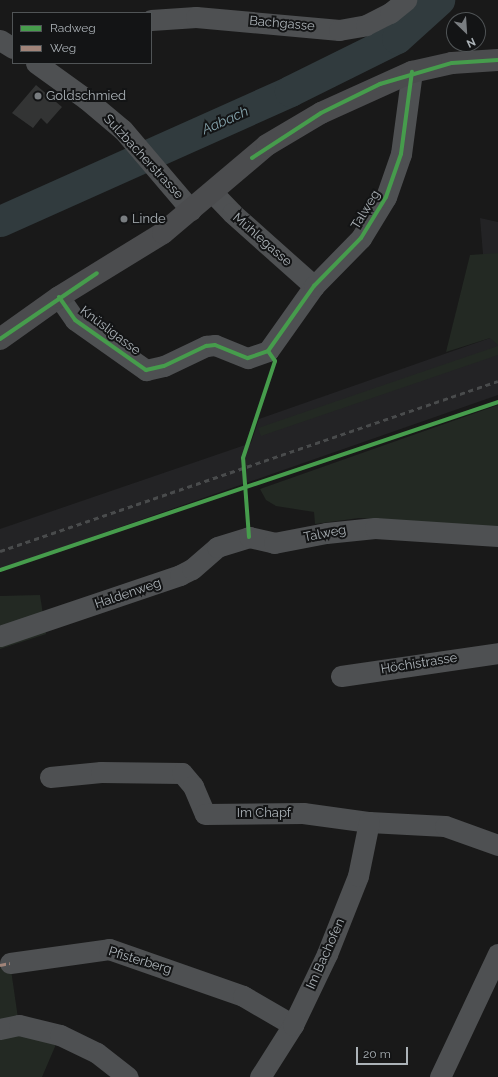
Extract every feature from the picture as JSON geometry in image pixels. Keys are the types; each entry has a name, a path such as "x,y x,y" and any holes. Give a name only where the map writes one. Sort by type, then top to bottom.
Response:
{"main road":[{"path":"0,339 59,296 163,232 288,132 351,98 412,72 452,63 498,60"}],"street":[{"name":"Bachgasse","path":"152,20 196,17 339,30 366,25 390,13 406,0"},
{"path":"0,40 12,47"},
{"name":"Sulzbacherstrasse","path":"37,64 91,103 137,146 192,210"},
{"name":"Talweg","path":"268,352 314,286 361,238 386,197 401,154 412,72"},
{"name":"Mühlegasse","path":"212,192 232,213 314,286"},
{"name":"Knüsligasse","path":"59,296 75,320 146,370 164,366 206,346 215,345 248,358 268,352"},
{"name":"Talweg","path":"248,537 274,543 326,533 375,528 498,536"},
{"name":"Haldenweg","path":"0,636 180,575 192,569 216,547 248,537"},
{"name":"Höchistrasse","path":"341,676 498,653"},
{"name":"Im Chapf","path":"50,777 102,772 182,773 193,786 205,814 303,813 369,822 445,826 467,831 498,845"},
{"name":"Im Bachofen","path":"260,1077 293,1025 327,954 358,876 369,822"},
{"name":"Pfisterberg","path":"10,963 109,949 243,996 293,1025"},
{"path":"440,1077 498,954"},
{"path":"0,1029 19,1025 66,1037 97,1053 128,1077"}],"shaded area":[{"path":"480,218 498,222 498,395 0,569 0,529 251,443 259,419 490,338"},
{"path":"498,253 498,345 490,338 446,352 470,255"},
{"path":"498,346 498,355 261,436 258,428"},
{"path":"498,405 498,527 359,518 315,524 314,512 276,506 266,500 260,489"},
{"path":"40,595 46,634 0,649 0,596"},
{"path":"10,963 19,1025 60,1035 42,1077 0,1077 0,965"}],"building":[{"name":"Goldschmied","path":"36,85 62,107 47,124 41,118 33,128 12,113"}],"waterway":[{"name":"Aabach","path":"0,221 290,91 397,38 439,0"}],"railway":[{"path":"0,551 498,381"}],"marked path":[{"path":"0,965 10,963"}],"cycle path":[{"path":"252,158 321,113 380,84 452,63 498,60"},
{"path":"59,297 75,320 146,370 164,366 206,346 215,345 248,358 268,351 314,286 361,238 386,197 401,154 412,72"},
{"path":"0,339 97,273"},
{"path":"249,537 243,458 275,361 268,351"},
{"path":"0,570 498,402"}],"place":[{"name":"Goldschmied","path":"38,96"},
{"name":"Linde","path":"124,219"}]}
